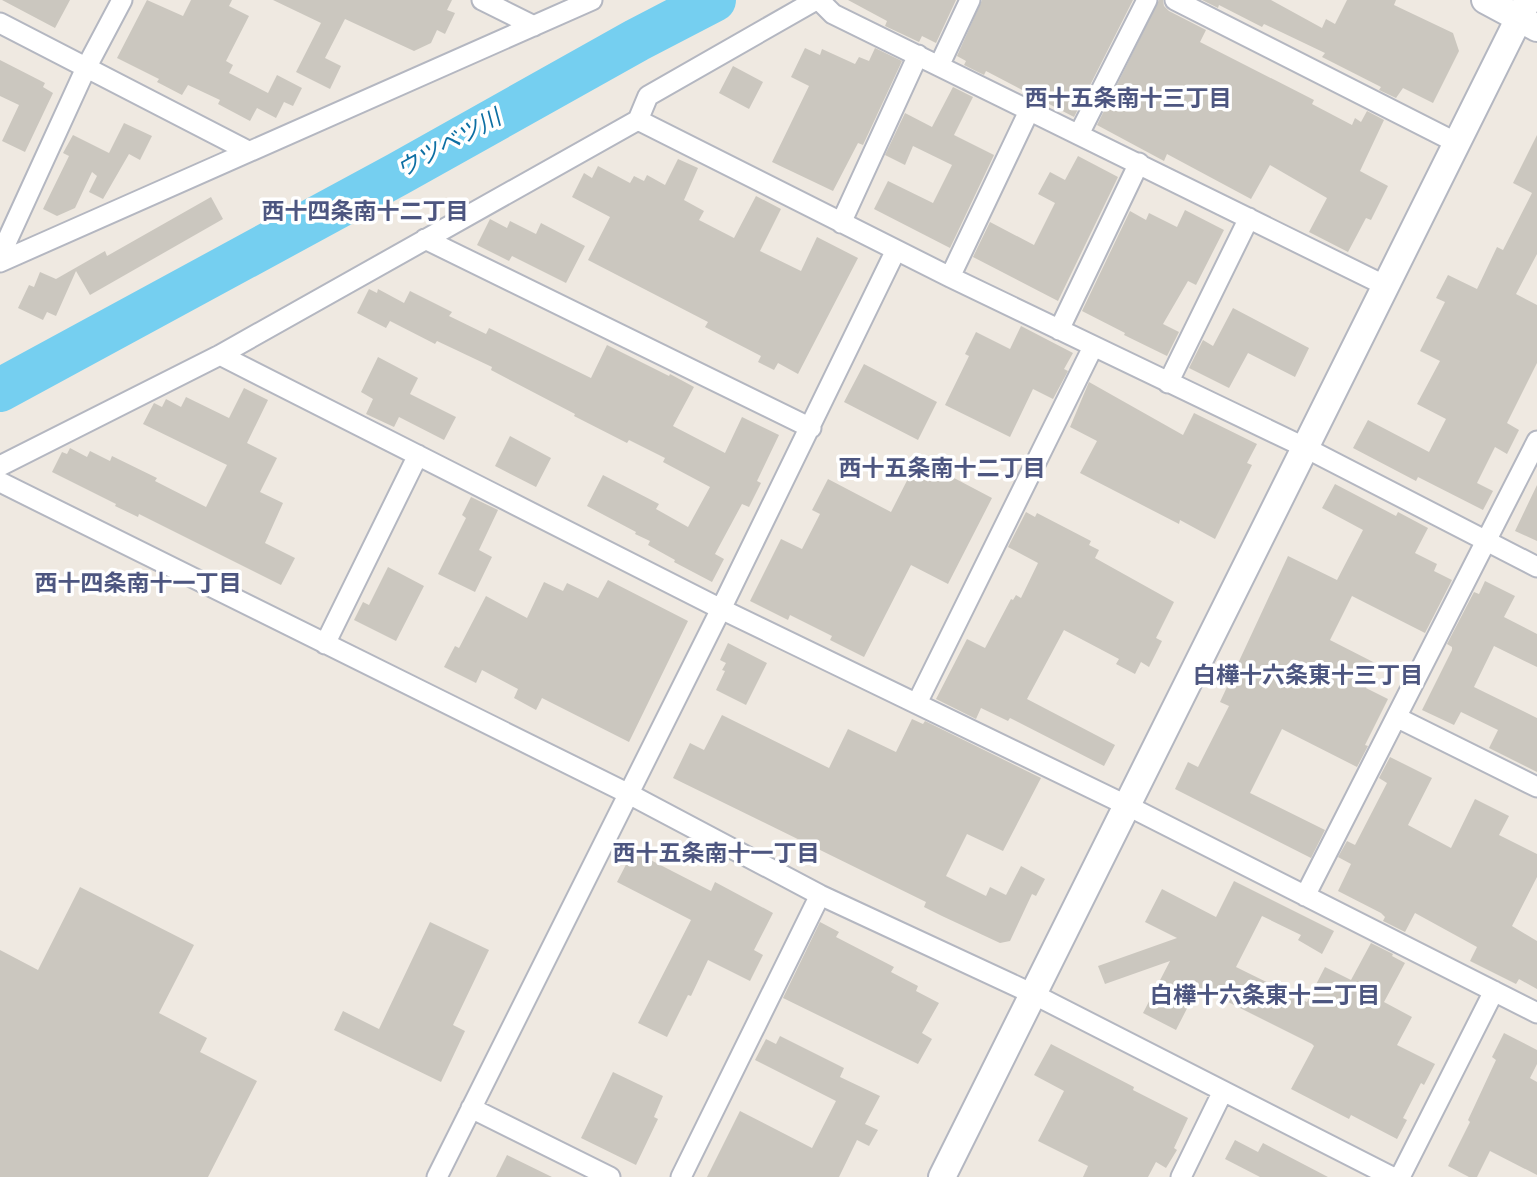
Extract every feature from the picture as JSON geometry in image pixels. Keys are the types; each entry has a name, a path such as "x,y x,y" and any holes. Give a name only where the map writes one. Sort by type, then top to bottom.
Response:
{"street":[{"path":"0,256 86,68 122,0"},
{"path":"482,0 534,26"},
{"path":"0,262 592,0"},
{"path":"0,466 220,355 638,120 648,96 817,0 833,14 1386,286"},
{"path":"939,66 970,0"},
{"path":"1079,134 1147,0"},
{"path":"1175,0 1457,143"},
{"path":"942,1177 1457,143 1528,15 1485,0"},
{"path":"0,23 248,151"},
{"path":"841,223 918,55"},
{"path":"950,277 1030,109"},
{"path":"638,120 950,277 1304,447 1537,567"},
{"path":"1059,330 1139,163"},
{"path":"1168,383 1248,218"},
{"path":"425,239 811,428"},
{"path":"437,1177 811,428 896,250"},
{"path":"917,704 1093,347"},
{"path":"220,355 721,609 1126,804 1537,1013"},
{"path":"1306,896 1537,441"},
{"path":"325,643 418,456"},
{"path":"0,482 629,794 820,895 1033,994 1392,1177"},
{"path":"1398,718 1537,787"},
{"path":"681,1177 820,895"},
{"path":"1399,1177 1494,991"},
{"path":"1181,1177 1223,1091"},
{"path":"471,1108 610,1177"}],"building":[{"path":"2,0 70,0 55,28"},
{"path":"147,0 183,16 191,0 232,0 229,6 249,16 226,61 233,65 229,73 268,93 277,75 302,88 293,106 284,102 276,118 257,108 250,121 218,104 220,100 188,85 182,95 157,82 159,79 117,58"},
{"path":"273,0 452,0 447,10 455,13 445,34 437,30 431,43 414,51 345,19 325,58 341,66 330,89 296,72 321,23"},
{"path":"848,0 956,0 936,43 922,36 919,42 885,26 887,21"},
{"path":"982,0 1133,0 1074,117 986,71 984,75 964,65 966,61 957,56"},
{"path":"1159,0 1163,0 1169,11 1206,30 1200,42 1314,100 1312,104 1352,125 1355,118 1361,122 1367,111 1384,120 1360,171 1388,186 1371,220 1366,218 1348,252 1309,232 1327,198 1270,165 1251,199 1167,154 1164,161 1097,125"},
{"path":"1202,0 1271,0 1322,28 1326,19 1335,24 1347,0 1396,0 1394,5 1453,33 1459,51 1433,103 1403,88 1396,98 1379,90 1381,87 1322,57 1325,53 1264,24 1262,27 1219,5 1218,8"},
{"path":"805,48 820,55 822,49 855,64 859,57 869,61 875,48 902,61 863,145 858,143 833,191 772,162 809,86 791,77"},
{"path":"0,60 45,83 43,87 53,93 25,152 2,141 19,105 0,96"},
{"path":"733,66 763,82 749,109 719,93"},
{"path":"953,87 973,97 954,135 994,155 950,248 874,209 888,181 933,203 952,165 913,146 905,165 885,155 905,113 932,127"},
{"path":"124,123 152,136 140,160 129,154 103,199 89,192 97,176 92,172 75,208 57,216 43,209 69,156 63,153 73,135 109,153"},
{"path":"1537,135 1537,254 1516,294 1537,305 1537,363 1507,423 1519,430 1507,454 1495,447 1477,483 1493,491 1483,510 1418,477 1416,481 1353,448 1368,420 1429,452 1446,419 1417,404 1440,361 1420,351 1445,302 1436,298 1448,275 1477,289 1497,247 1503,250 1532,193 1513,183"},
{"path":"1078,156 1118,177 1058,301 973,257 990,222 1034,245 1055,203 1038,194 1050,172 1065,180"},
{"path":"678,159 698,168 684,200 704,211 699,220 734,238 756,196 781,209 760,251 801,271 817,237 858,258 798,374 778,363 774,370 758,362 761,356 705,327 708,322 588,260 610,217 572,197 584,173 592,178 598,166 630,183 634,176 644,181 647,175 665,185"},
{"path":"211,197 223,219 90,295 76,271 56,316 47,312 43,320 18,308 29,285 34,287 40,272 56,279 105,251 107,256"},
{"path":"1185,210 1224,230 1196,285 1188,281 1163,324 1179,332 1167,356 1082,311 1130,211 1146,220 1149,213 1177,227"},
{"path":"490,219 507,228 510,221 536,234 541,223 585,246 566,283 512,256 509,261 477,245"},
{"path":"369,289 377,293 378,289 404,303 410,291 452,312 449,316 486,334 489,328 591,378 607,345 669,376 670,374 694,387 673,426 725,453 742,417 779,435 757,481 761,483 749,507 742,504 715,554 724,559 712,582 648,545 650,541 635,534 636,532 587,506 603,475 659,504 656,509 688,527 710,487 663,462 665,458 629,440 627,443 574,416 575,414 491,370 492,367 437,341 435,344 390,321 386,328 357,313"},
{"path":"1233,308 1309,348 1295,377 1248,353 1229,388 1189,368 1203,340 1213,346"},
{"path":"1021,326 1073,353 1064,369 1068,371 1053,399 1033,389 1010,437 945,405 969,356 965,354 976,332 1010,349"},
{"path":"378,357 418,378 410,394 456,417 444,440 399,417 394,427 366,414 373,399 361,392"},
{"path":"864,364 937,402 918,440 844,402"},
{"path":"1089,382 1183,435 1194,413 1257,444 1247,463 1252,465 1215,539 1180,520 1179,524 1080,473 1097,441 1070,427"},
{"path":"244,388 268,400 247,443 277,458 260,492 283,503 265,543 295,558 281,585 139,514 138,517 115,506 116,504 52,472 62,452 67,454 70,448 87,457 90,451 110,461 112,456 157,478 155,481 206,507 227,465 143,424 154,403 162,407 166,399 181,407 186,397 229,418"},
{"path":"510,436 551,458 536,487 495,466"},
{"path":"918,459 992,498 948,584 911,565 864,657 830,640 832,636 790,615 788,620 750,601 781,539 802,549 820,514 812,510 828,479 891,512"},
{"path":"1335,484 1396,516 1398,512 1428,528 1415,553 1437,564 1434,571 1452,580 1425,633 1352,596 1330,640 1377,664 1366,688 1388,699 1357,767 1282,729 1250,793 1325,830 1311,858 1175,789 1188,762 1198,767 1229,706 1220,702 1288,556 1337,580 1363,530 1322,508"},
{"path":"1537,485 1537,541 1515,531"},
{"path":"471,497 498,510 479,550 492,557 475,592 438,574 466,518 462,515"},
{"path":"1026,512 1035,517 1037,513 1091,541 1089,545 1099,550 1095,558 1174,602 1156,638 1162,641 1149,667 1141,662 1135,674 1116,664 1119,659 1064,630 1027,699 1115,745 1104,766 1010,718 1008,721 981,708 976,719 936,699 967,639 985,648 1011,599 1016,595 1021,598 1038,563 1008,547"},
{"path":"388,567 424,586 396,641 354,620 363,602 369,605"},
{"path":"608,580 688,621 629,742 542,698 536,710 514,698 518,689 482,670 476,683 444,667 455,646 459,648 486,596 527,618 544,582 563,591 567,583 598,598"},
{"path":"1485,581 1515,596 1504,617 1537,634 1537,667 1494,646 1474,687 1537,718 1537,772 1489,748 1498,730 1461,712 1454,725 1422,710 1452,650 1447,644 1474,592 1479,594"},
{"path":"728,643 767,663 746,705 716,690 725,671 722,670 726,663 720,660"},
{"path":"722,715 829,768 848,729 896,752 912,719 923,724 925,721 1041,778 1003,851 967,834 946,876 986,896 990,887 1006,895 1021,866 1045,879 1036,896 1032,894 1010,941 1000,943 942,916 924,907 926,902 673,778 690,743 704,750"},
{"path":"1390,757 1432,778 1408,825 1451,848 1475,799 1509,816 1499,835 1537,854 1537,877 1512,926 1537,941 1537,989 1519,979 1516,984 1470,961 1477,947 1415,913 1405,932 1383,921 1385,917 1381,913 1338,891 1351,864 1338,857 1347,841 1355,845 1387,783 1379,778"},
{"path":"633,851 711,891 715,882 773,913 754,950 763,955 750,981 708,960 667,1037 638,1023 691,920 617,882"},
{"path":"1234,881 1334,931 1322,954 1298,940 1301,935 1262,916 1236,967 1307,1002 1325,967 1351,980 1371,943 1405,963 1384,1002 1412,1017 1397,1045 1435,1064 1424,1085 1421,1083 1403,1118 1407,1120 1397,1139 1351,1115 1349,1119 1291,1089 1314,1046 1198,987 1176,1030 1143,1013 1170,961 1105,984 1098,966 1177,938 1145,922 1162,889 1216,917"},
{"path":"80,887 194,945 159,1013 207,1038 200,1052 257,1081 208,1177 0,1177 0,950 38,970"},
{"path":"430,922 489,950 453,1025 465,1031 441,1082 334,1030 343,1011 379,1029"},
{"path":"820,922 839,932 836,937 894,967 891,972 918,986 916,991 939,1003 922,1033 932,1039 918,1064 783,998"},
{"path":"1504,1033 1537,1050 1537,1064 1530,1078 1537,1082 1537,1175 1490,1151 1477,1177 1469,1177 1448,1166 1470,1122 1468,1120 1496,1060 1492,1057"},
{"path":"780,1036 844,1068 840,1077 880,1096 865,1124 878,1130 869,1146 857,1140 839,1177 707,1177 740,1111 812,1148 836,1101 755,1060 766,1039 776,1044"},
{"path":"1051,1044 1188,1118 1174,1148 1177,1150 1166,1168 1156,1162 1148,1177 1083,1177 1088,1166 1038,1141 1064,1091 1034,1075"},
{"path":"613,1072 663,1096 654,1117 658,1119 636,1165 581,1138"},
{"path":"1235,1140 1258,1152 1263,1143 1328,1177 1260,1177 1225,1159"},
{"path":"507,1155 552,1177 496,1177"}],"waterway":[{"name":"ウツベツ川","path":"0,390 714,0"}],"district":[{"name":"西十五条南十三丁目","path":"1128,99"},
{"name":"西十四条南十二丁目","path":"365,212"},
{"name":"西十五条南十二丁目","path":"942,469"},
{"name":"西十四条南十一丁目","path":"138,584"},
{"name":"白樺十六条東十三丁目","path":"1308,676"},
{"name":"西十五条南十一丁目","path":"716,854"},
{"name":"白樺十六条東十二丁目","path":"1265,996"}]}
